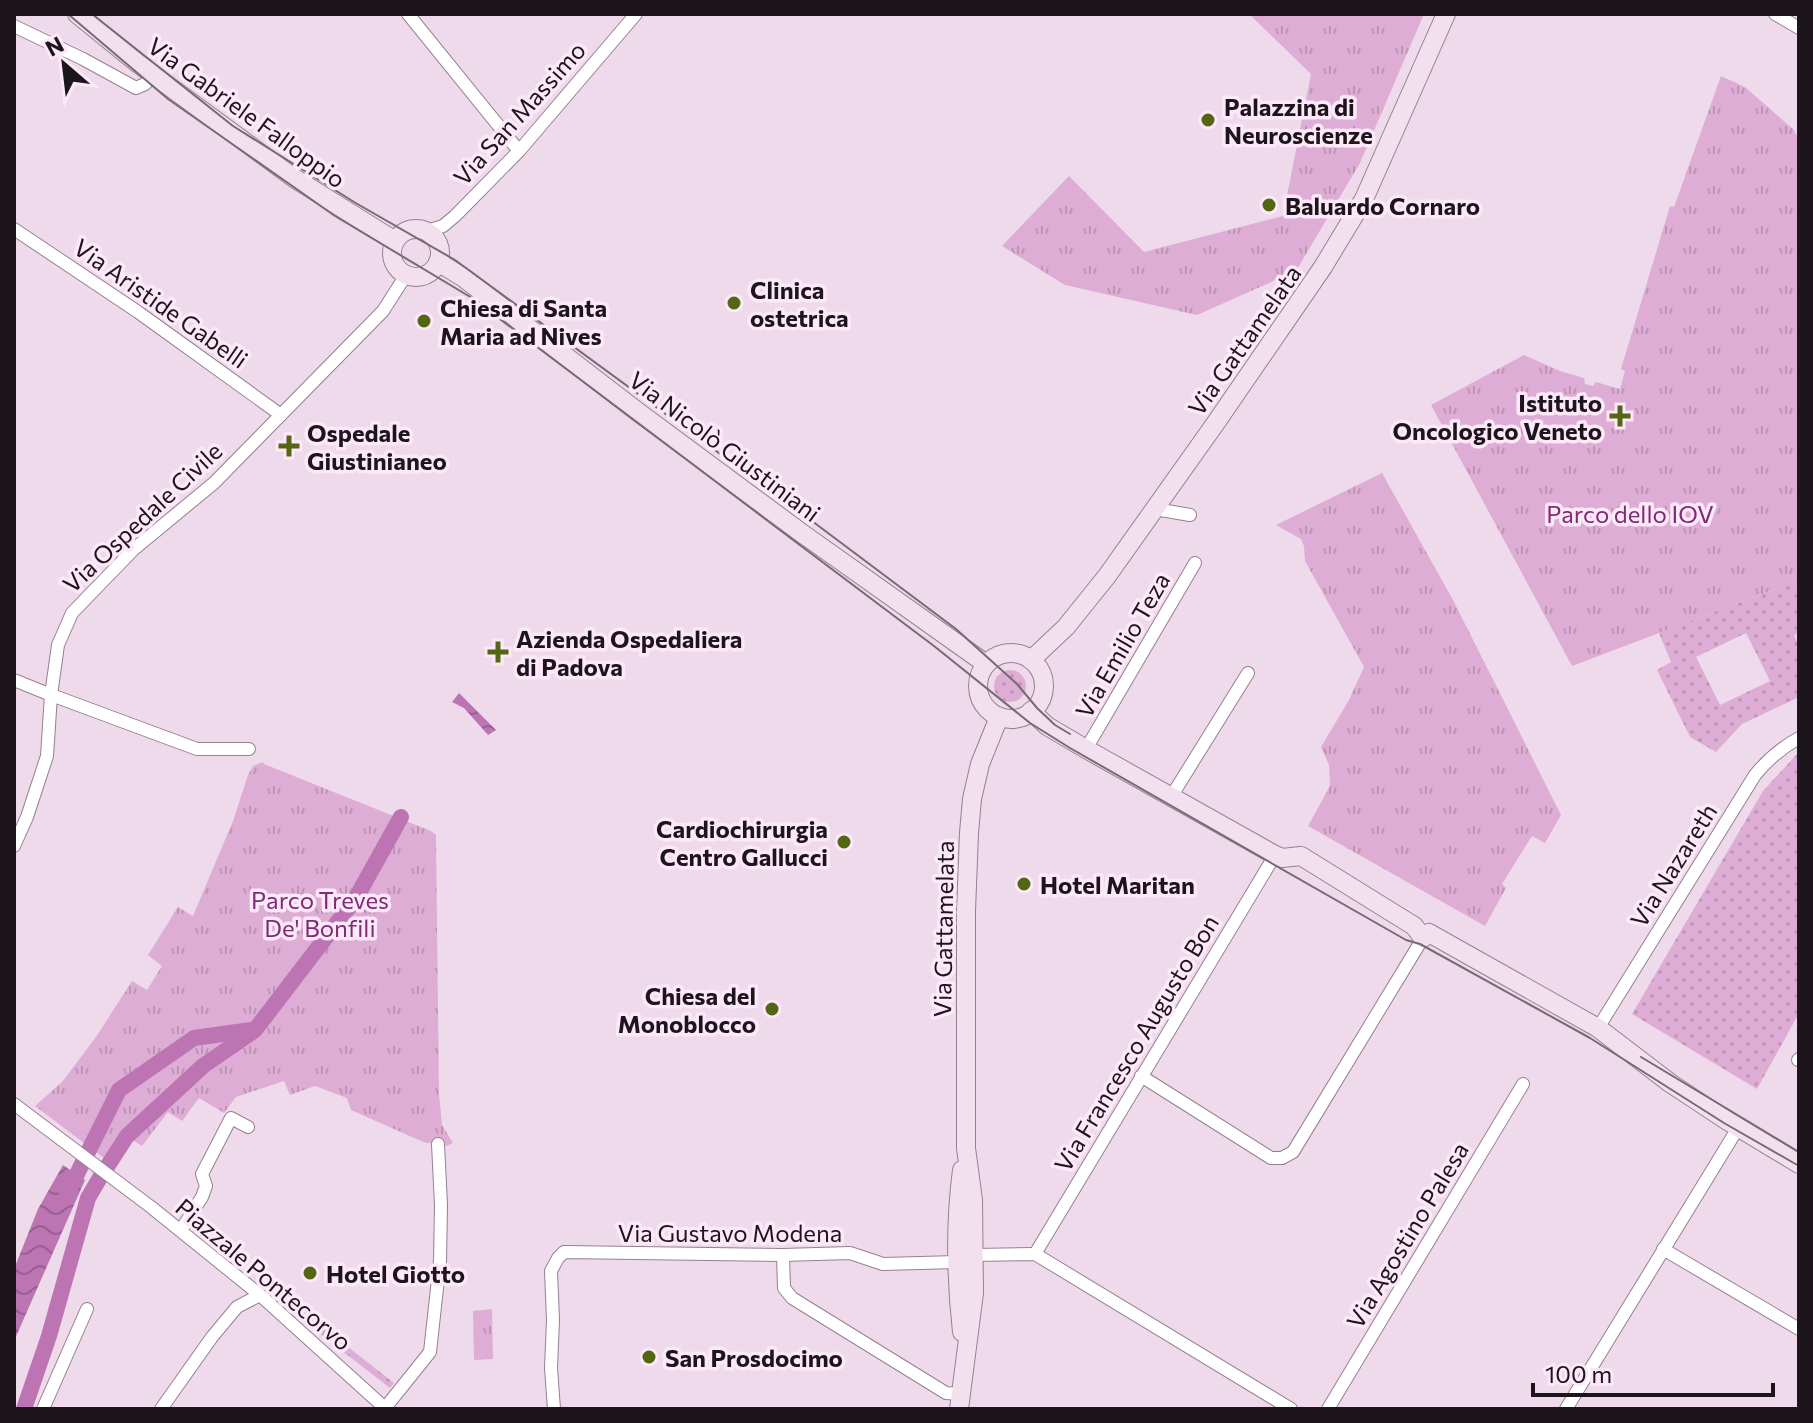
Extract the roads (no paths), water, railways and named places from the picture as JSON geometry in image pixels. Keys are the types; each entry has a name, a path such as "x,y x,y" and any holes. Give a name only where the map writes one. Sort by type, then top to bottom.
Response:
{"street":[{"name":"Via Gabriele Falloppio","path":"77,14 153,75 294,178 395,241"},
{"path":"408,14 519,151"},
{"name":"Via San Massimo","path":"427,231 443,226 455,216 519,151 636,14"},
{"name":"Via Gattamelata","path":"1031,660 1082,608 1155,509 1323,267 1355,214 1446,14"},
{"path":"1775,14 1799,28"},
{"path":"14,26 136,88 153,75"},
{"name":"Via Aristide Gabelli","path":"14,229 138,312 281,415"},
{"path":"413,229 427,231 440,248 438,262 432,271 423,276 406,275 393,260 395,241 400,234 413,229"},
{"name":"Via Nicolò Giustiniani","path":"438,262 464,278 803,534 986,664"},
{"name":"Via Ospedale Civile","path":"14,846 47,756 58,645 72,613 134,549 203,494 383,311 406,275"},
{"path":"1155,509 1190,515"},
{"name":"Via Emilio Teza","path":"1086,749 1195,563"},
{"path":"1013,653 1031,660 1041,674 1043,690 1037,706 1016,718 999,717 991,712 980,698 978,682 986,664 1003,654 1013,653"},
{"path":"1171,797 1248,673"},
{"path":"14,680 197,749 249,749"},
{"path":"1031,711 1047,726 1275,855 1282,858 1301,856 1414,926 1423,938"},
{"name":"Via Gattamelata","path":"963,1405 965,1358 974,1293 966,1259 973,1200 966,1148 969,833 980,764 999,717"},
{"name":"Via Nazareth","path":"1598,1028 1755,775 1784,746 1799,738"},
{"name":"Via Francesco Augusto Bon","path":"1035,1254 1275,855"},
{"path":"1141,1076 1271,1158 1282,1158 1293,1152 1423,938 1429,933 1598,1028 1670,1083 1799,1164"},
{"name":"Via Agostino Palesa","path":"1328,1409 1523,1084"},
{"name":"Piazzale Pontecorvo","path":"14,1104 181,1230 260,1295 386,1409"},
{"path":"181,1230 202,1197 206,1186 202,1174 231,1118 248,1127"},
{"path":"1566,1409 1738,1128"},
{"path":"386,1409 430,1352 440,1261 438,1144"},
{"path":"1663,1249 1799,1329"},
{"name":"Via Gustavo Modena","path":"554,1409 551,1271 564,1252 850,1253 883,1264 1035,1254"},
{"path":"1035,1254 1291,1409"},
{"path":"783,1255 784,1288 792,1298 963,1405"},
{"path":"161,1409 237,1307 260,1295"},
{"path":"43,1409 87,1309"}],"water":[{"path":"459,693 496,730 488,735 464,708 452,702"},
{"path":"63,1165 85,1180 14,1341 14,1269 38,1209"}],"waterway":[{"path":"24,1409 49,1336 88,1198 101,1176 127,1136 203,1066 255,1030 356,898 401,817"},
{"path":"67,1194 119,1090 194,1038 251,1030"}],"tram line":[{"path":"68,14 168,99 335,216 472,298 934,646 1030,723 1406,940 1420,944 1590,1038 1724,1123 1799,1166"},
{"path":"92,14 233,126 354,202 455,260 812,521 956,629 1017,684 1055,725 1070,734"},
{"path":"1641,1057 1799,1152"}],"place":[{"name":"Palazzina di Neuroscienze","path":"1208,120"},
{"name":"Baluardo Cornaro","path":"1269,205"},
{"name":"Clinica ostetrica","path":"734,303"},
{"name":"Chiesa di Santa Maria ad Nives","path":"424,321"},
{"name":"Istituto Oncologico Veneto","path":"1620,416"},
{"name":"Ospedale Giustinianeo","path":"289,446"},
{"name":"Azienda Ospedaliera di Padova","path":"498,652"},
{"name":"Cardiochirurgia Centro Gallucci","path":"844,842"},
{"name":"Hotel Maritan","path":"1024,884"},
{"name":"Chiesa del Monoblocco","path":"772,1009"},
{"name":"Hotel Giotto","path":"310,1273"},
{"name":"San Prosdocimo","path":"649,1357"}],"park label":[{"name":"Parco dello IOV","path":"1630,513"},
{"name":"Parco Treves De' Bonfili","path":"320,913"}]}
